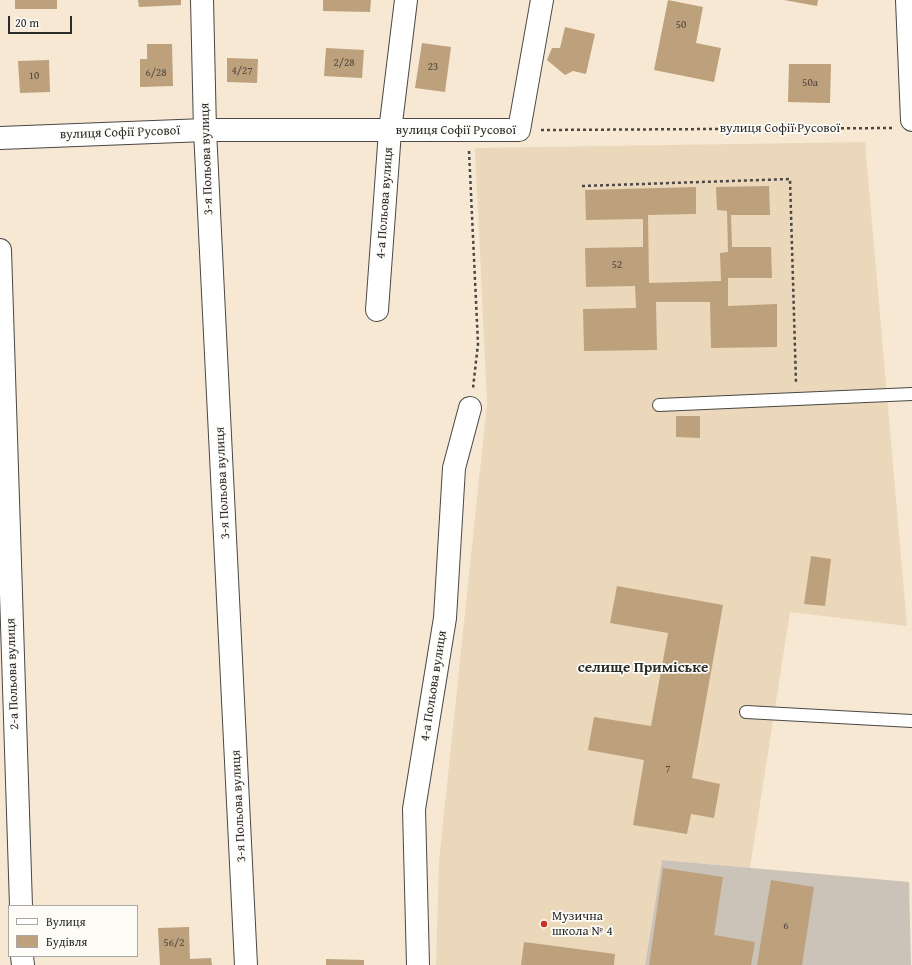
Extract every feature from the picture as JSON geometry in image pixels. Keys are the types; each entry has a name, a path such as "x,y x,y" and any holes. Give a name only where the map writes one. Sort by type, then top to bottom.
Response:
{"street":[{"name":"3-я Польова вулиця","path":"202,0 206,130 246,965"},
{"name":"4-а Польова вулиця","path":"378,310 390,131 406,0"},
{"path":"519,130 542,0"},
{"path":"905,124 906,0"},
{"name":"вулиця Софії Русової","path":"0,138 206,130 519,130"},
{"name":"2-а Польова вулиця","path":"0,250 21,905"},
{"name":"4-а Польова вулиця","path":"418,965 414,809 445,618 454,468 470,408"}],"lane":[{"path":"659,405 912,394"},
{"path":"746,712 912,721"}],"path":[{"name":"вулиця Софії Русової","path":"519,130 905,124"},
{"path":"468,131 478,344 470,408"},
{"path":"582,186 790,179 796,399"}],"shaded area":[{"path":"865,142 907,626 790,612 750,868 662,860 645,965 436,965 439,861 487,403 475,148"},
{"path":"662,860 909,882 911,965 645,965"}],"building":[{"path":"15,0 57,0 57,9 15,9"},
{"path":"138,0 181,0 181,5 139,7"},
{"path":"323,0 371,0 370,12 323,11"},
{"path":"668,0 703,7 696,43 721,48 714,82 654,70"},
{"path":"784,0 818,0 817,6"},
{"path":"565,27 595,34 586,74 573,71 565,75 547,60 552,48 560,48"},
{"path":"422,43 451,47 445,92 415,88"},
{"path":"147,44 172,44 173,86 140,87 140,59 147,59"},
{"path":"326,48 364,50 362,78 324,76"},
{"path":"227,58 258,59 257,83 227,82"},
{"path":"49,60 50,92 20,93 18,61"},
{"path":"789,64 831,64 830,103 788,102"},
{"path":"769,186 770,215 731,215 732,247 771,247 772,278 728,278 728,306 777,304 777,347 711,348 710,302 656,302 657,350 584,351 583,309 636,308 635,286 586,287 585,248 643,247 643,219 586,220 585,190 696,187 696,214 648,215 649,283 721,281 720,253 728,252 727,211 717,210 716,187"},
{"path":"676,416 700,416 700,438 676,437"},
{"path":"811,556 831,559 825,606 804,604"},
{"path":"617,586 723,605 692,778 720,784 714,818 691,814 687,834 633,825 644,760 588,750 594,717 651,726 668,633 610,623"},
{"path":"663,868 723,877 714,935 755,942 751,965 649,965"},
{"path":"771,880 814,887 802,965 757,965"},
{"path":"189,927 190,959 211,958 212,965 160,965 158,928"},
{"path":"524,942 615,954 614,965 521,965"},
{"path":"326,959 364,960 364,965 326,965"}],"place":[{"name":"Музична школа № 4","path":"544,924"}],"district":[{"name":"селище Приміське","path":"643,668"}]}
